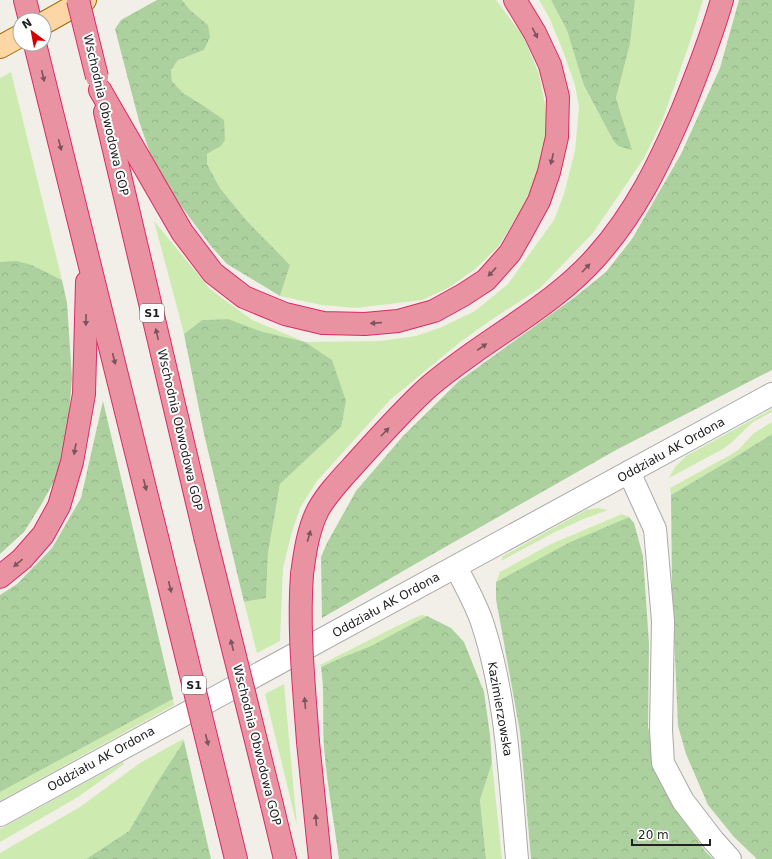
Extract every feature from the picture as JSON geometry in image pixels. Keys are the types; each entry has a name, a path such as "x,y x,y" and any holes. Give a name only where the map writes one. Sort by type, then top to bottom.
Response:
{"highway":[{"path":"25,0 28,12"},
{"name":"Wschodnia Obwodowa GOP","path":"78,0 205,536 285,859"},
{"path":"99,84 182,232 213,273 244,297 284,314 323,323 365,324 398,321 434,311 486,280 510,253 539,201 549,172 557,137 558,97 550,65 535,33 515,0"},
{"path":"320,859 302,669 300,598 306,544 311,526 319,509 335,486 382,434 422,393 448,371 556,295 597,257 618,231 640,198 671,136 713,32 722,0"},
{"name":"S1","path":"37,52 88,253 236,859"},
{"path":"0,577 22,559 42,536 59,506 72,462 84,394 88,253"}],"main road":[{"path":"52,19 85,0"},
{"path":"0,48 12,41"}],"street":[{"name":"Oddziału AK Ordona","path":"0,814 772,394"},
{"path":"629,472 654,529 663,621 661,730 663,763 683,801 713,840 730,859"},
{"name":"Kazimierzowska","path":"456,567 473,600 482,622 497,680 508,747 517,859"}],"green space":[{"path":"157,0 182,0 190,10 208,25 210,37 204,50 178,60 171,70 172,81 183,93 224,120 225,140 221,146 207,154 207,164 220,188 246,220 290,265 280,296 227,264 210,245 170,191 150,153 139,121 115,29 121,20"},
{"path":"182,0 496,0 523,36 539,74 545,105 547,130 545,148 532,193 498,247 474,270 448,288 422,300 356,308 321,305 280,296 290,265 246,220 220,188 207,164 207,154 221,146 223,120 183,93 172,81 171,70 178,60 204,50 208,25 190,10"},
{"path":"539,0 551,0 568,30 584,87 613,140 631,149 616,98 630,44 635,0 703,0 662,121 644,158 593,233 540,288 459,343 390,400 317,481 300,508 283,568 280,641 257,653 244,602 266,598 268,553 280,484 341,427 263,332 228,319 202,320 184,334 154,221 210,289 252,320 305,342 380,341 416,336 442,327 475,311 508,284 554,220 564,194 575,151 579,107 575,85 549,17"},
{"path":"551,0 635,0 630,44 616,98 632,150 618,146 613,140 584,86 567,30"},
{"path":"739,0 772,0 772,370 616,450 322,618 321,557 327,543 356,491 404,435 459,381 575,297 606,272 632,239 681,154 720,68"},
{"path":"11,72 62,280 32,265 16,262 0,262 0,78"},
{"path":"16,261 32,265 62,280 67,303 72,378 68,426 56,478 24,532 0,554 0,262"},
{"path":"228,319 263,332 305,342 332,360 346,401 341,427 280,484 268,553 266,598 244,602 204,434 184,334 202,320"},
{"path":"103,401 173,699 0,792 0,595 17,584 52,548 81,498"},
{"path":"772,409 772,412 753,422 723,449 669,478 675,467 686,456"},
{"path":"772,422 772,434 671,495 670,488 738,450 754,433"},
{"path":"772,434 772,859 757,859 734,837 708,805 686,754 678,726 672,588 671,495"},
{"path":"598,508 608,510 553,533 501,561 503,556 586,510"},
{"path":"622,514 629,517 570,542 496,582 500,572 551,544"},
{"path":"629,517 634,523 643,556 649,644 648,727 659,774 680,815 705,851 713,859 531,859 520,732 496,599 496,582 570,542"},
{"path":"421,615 427,616 371,646 321,667 320,665"},
{"path":"427,616 451,628 464,642 484,692 492,763 480,800 486,859 339,859 325,761 321,667 371,646"},
{"path":"284,684 297,826 265,694"},
{"path":"173,699 174,705 0,801 0,792"},
{"path":"183,739 184,741 158,781 129,831 86,859 0,859 0,853 80,807 140,763"},
{"path":"184,741 211,859 86,859 129,831 158,781"},
{"path":"123,762 124,764 78,797 0,842 0,829"},
{"path":"492,763 502,859 486,859 480,800"}]}
